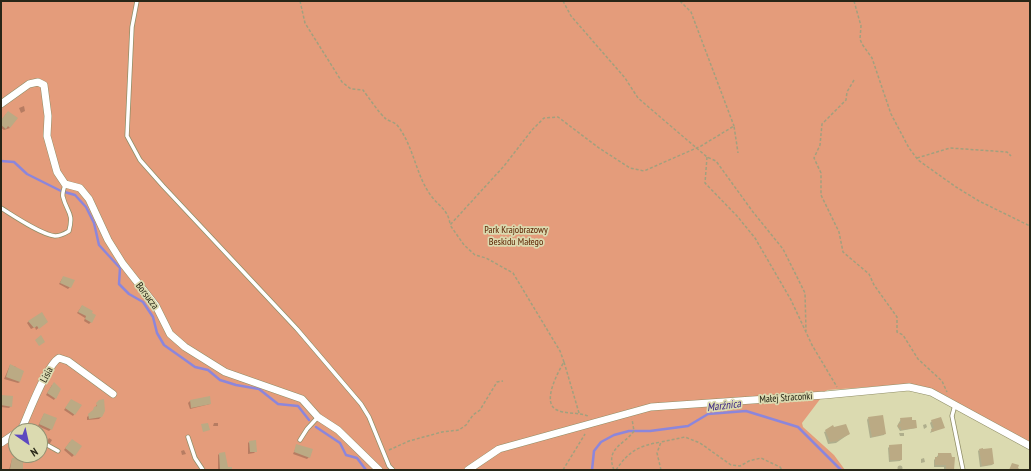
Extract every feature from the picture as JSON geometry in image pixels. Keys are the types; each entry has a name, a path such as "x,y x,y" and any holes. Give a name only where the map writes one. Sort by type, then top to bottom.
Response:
{"street":[{"path":"1,104 29,84 38,82 44,85 47,109 47,136 56,172 65,186"},
{"name":"Borsucza","path":"65,186 80,188 89,199 108,240 123,264 156,306 170,334 185,347 225,372 302,399 318,417 338,430 379,470"},
{"name":"Lisia","path":"27,423 47,374 52,365 59,358 68,361 113,394"},
{"name":"Małej Straconki","path":"468,470 499,449 630,413 666,405 909,387 931,392 1030,446"}],"lane":[{"path":"137,1 132,27 127,136 140,160 297,329 361,404 369,417 389,466 393,470"},
{"path":"1,208 43,232 54,236 62,235 69,231 72,221 70,211 63,196 65,186"},
{"path":"955,405 952,416 963,470"},
{"path":"300,440 307,429 318,417"},
{"path":"188,437 196,458 203,470"},
{"path":"48,446 58,451"}],"path":[{"path":"300,1 305,22 342,82 351,89 363,90 385,118 396,124 417,164 425,186 432,198 443,207 450,219 450,225 464,245 475,255 486,258 513,273 560,351 579,413"},
{"path":"563,1 571,16 625,78 638,98 707,157 716,161 753,212 783,249 805,293 806,331"},
{"path":"680,1 691,12 734,126 738,154"},
{"path":"854,1 861,26 860,39 862,44 872,58 891,114 917,158 961,191 1030,226"},
{"path":"854,80 847,92 846,100 840,104 822,124 820,145 814,158 821,173 821,195 839,232 843,252 869,274 874,285 897,317 897,332 903,335 918,359 942,381 948,393 946,400"},
{"path":"450,225 489,184 532,130 544,118 558,117 599,148 630,168 644,171 696,148 734,126"},
{"path":"917,158 950,148 1007,152 1011,156"},
{"path":"707,157 705,184 737,216 755,238 791,300 834,382 842,393"},
{"path":"563,470 592,424 589,417 579,413 557,411 552,406 549,395 564,362"},
{"path":"384,452 409,441 442,432 459,430 473,414 480,410 497,382 503,381"},
{"path":"630,413 634,424 634,431 627,440 618,443 613,452 611,462 615,470 629,453 643,446 685,437 700,443 731,465 740,466 749,461 761,458 780,467 782,470"},
{"path":"661,442 657,453 661,470"}],"green space":[{"name":"Park Krajobrazowy Beskidu Małego","path":"1,1 1030,1 1030,443 944,395 922,386 910,384 827,390 802,423 803,427 834,455 845,470 1,470"}],"building":[{"path":"8,111 18,118 10,128 8,126 6,129 1,125 1,120"},
{"path":"63,276 75,280 71,288 60,283"},
{"path":"82,305 93,311 92,313 96,315 92,323 85,319 86,316 78,312"},
{"path":"42,312 48,322 39,329 37,326 34,328 28,321"},
{"path":"41,335 45,342 39,346 35,340"},
{"path":"10,364 24,371 20,382 6,377"},
{"path":"54,382 61,389 56,399 47,393"},
{"path":"2,395 13,396 12,407 1,405"},
{"path":"210,396 211,404 191,408 190,400"},
{"path":"71,399 82,405 75,415 65,408"},
{"path":"104,399 105,411 102,417 89,419 88,414 94,407 97,406 96,403 99,400"},
{"path":"44,413 57,418 52,430 48,428 48,423 39,423"},
{"path":"883,415 886,434 872,437 868,417"},
{"path":"912,417 912,420 916,420 917,428 901,430 901,427 898,428 898,424 901,423 900,418"},
{"path":"941,417 945,428 932,432 931,429 934,428 931,420"},
{"path":"208,423 210,430 203,432 201,424"},
{"path":"846,424 850,434 838,440 839,441 830,442 825,430 833,425 834,427"},
{"path":"72,439 82,446 75,456 65,448"},
{"path":"256,440 257,452 250,452 249,441"},
{"path":"296,444 313,449 310,458 294,452"},
{"path":"902,444 902,460 890,460 889,445"},
{"path":"992,448 994,464 982,466 979,449"},
{"path":"225,452 228,467 232,467 232,470 220,469 219,453"},
{"path":"938,453 951,453 952,457 955,457 954,470 946,470 946,465 935,465 935,457 938,457"},
{"path":"11,463 23,463 23,470 10,469"},
{"path":"1012,463 1019,465 1018,468 1021,470 1009,470"}],"waterway":[{"path":"1,161 14,162 27,174 61,191 75,195 86,207 94,223 99,245 120,268 119,284 129,294 143,302 153,317 157,333 164,345 195,367 208,370 220,380 236,385 259,389 278,404 298,406 309,420"},
{"name":"Marźnica","path":"592,470 594,451 601,442 614,435 629,431 650,431 688,426 708,414 746,411 798,427 841,470"},
{"path":"316,427 340,443 346,455 357,458 366,470"}]}
